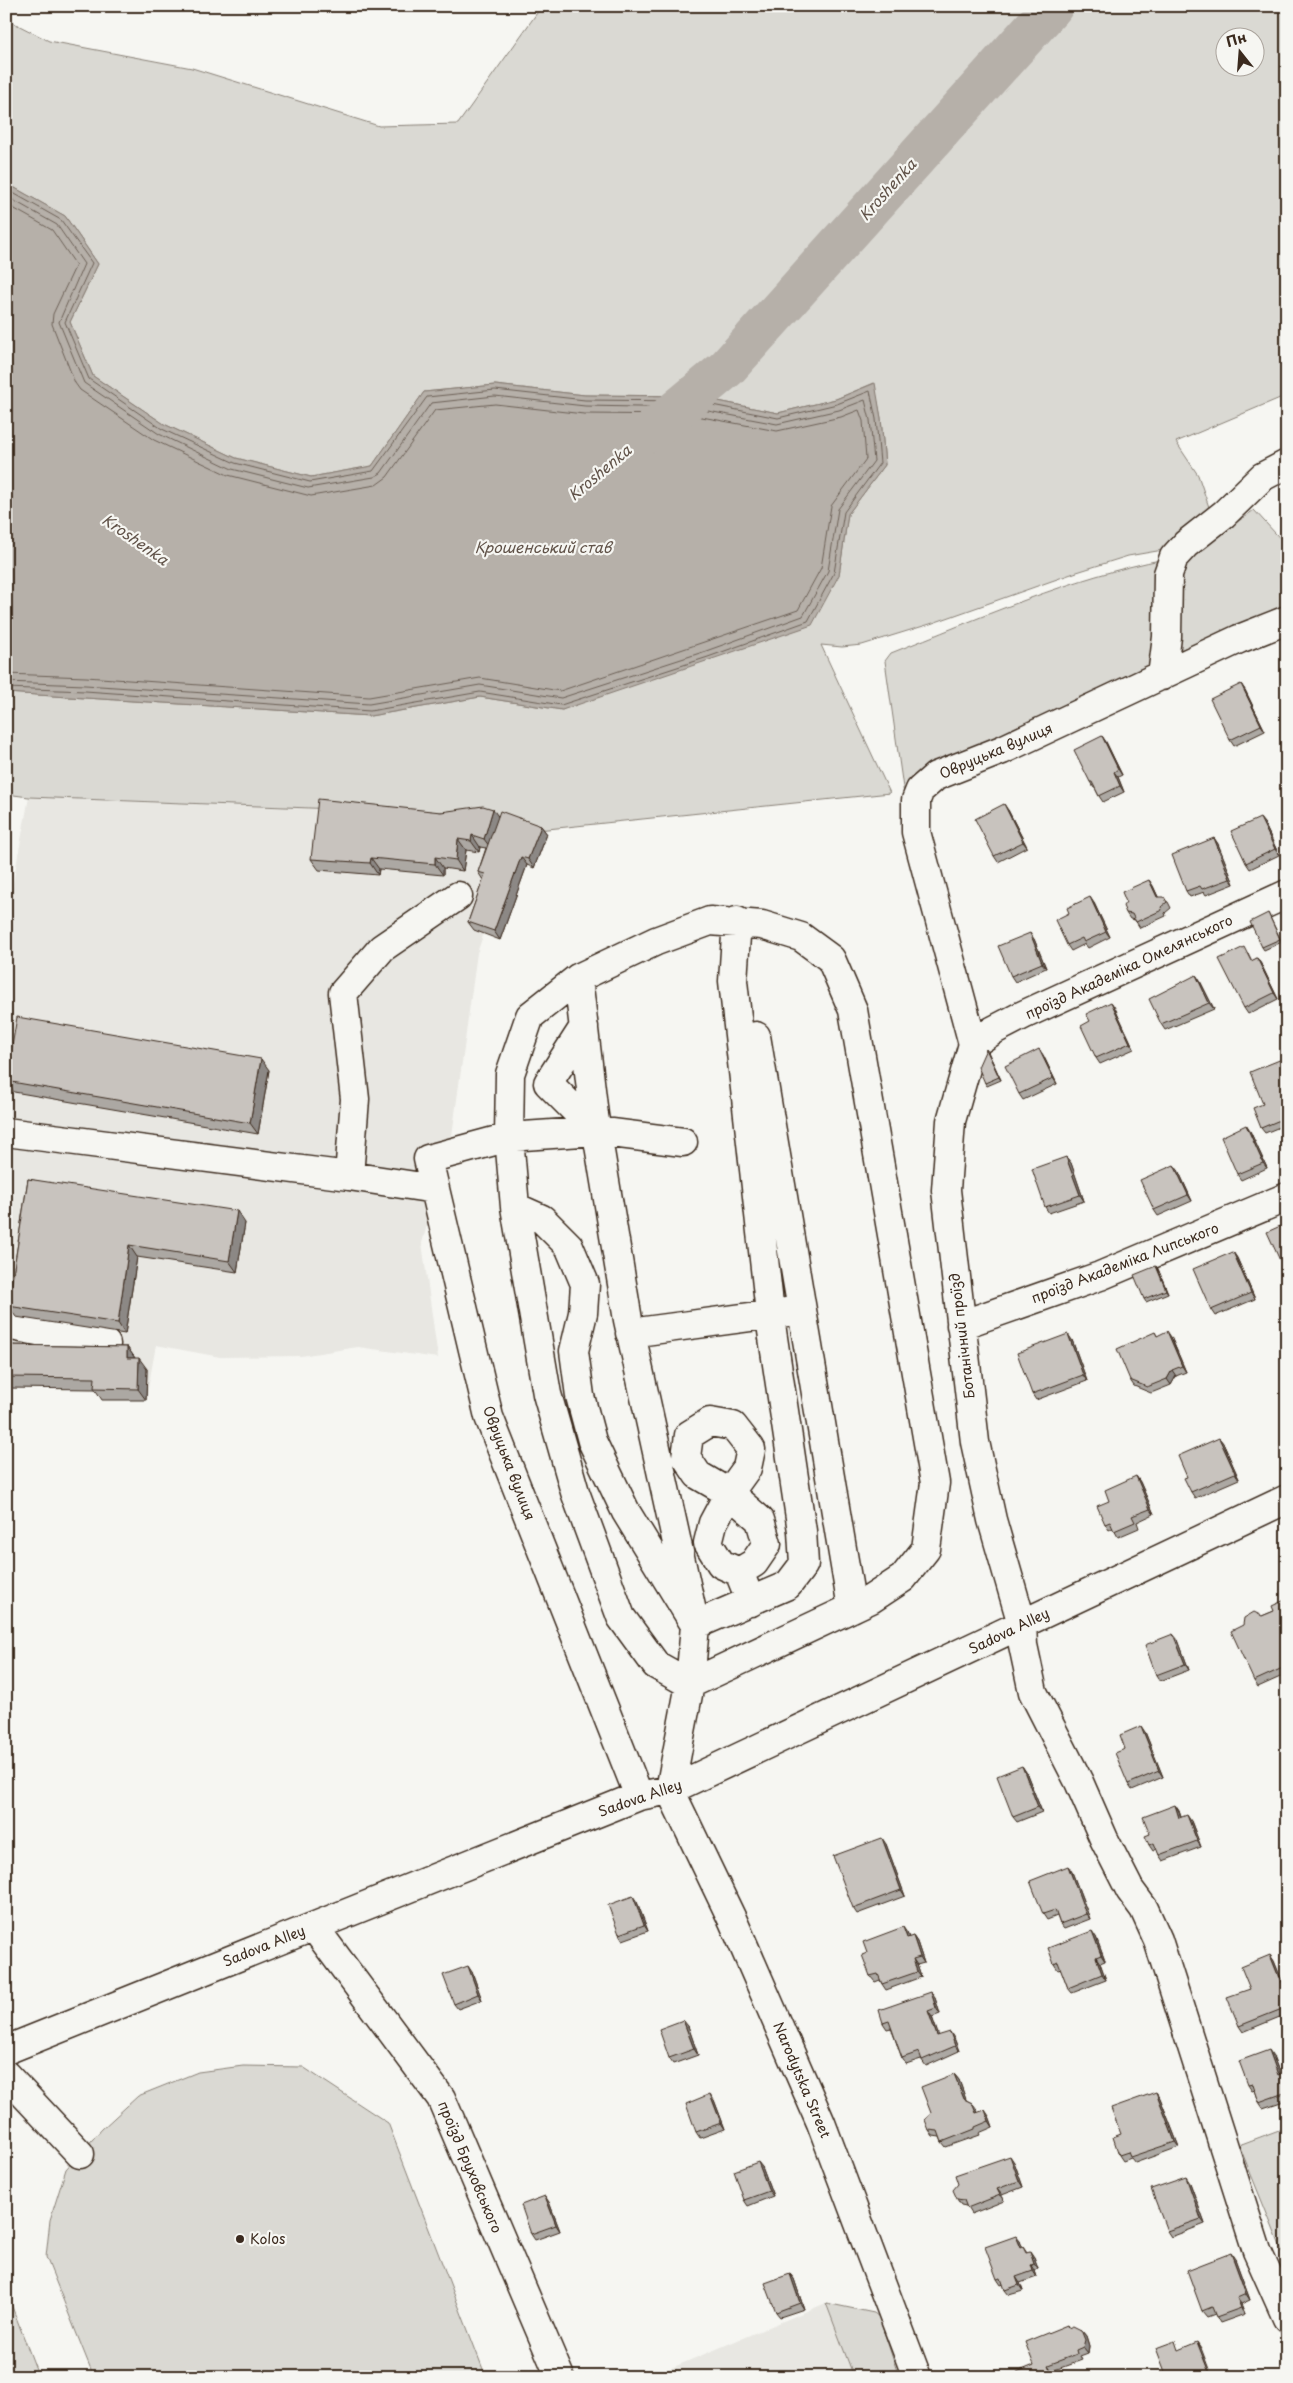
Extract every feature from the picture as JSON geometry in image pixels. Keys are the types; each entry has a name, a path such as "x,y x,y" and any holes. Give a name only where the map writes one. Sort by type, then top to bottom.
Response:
{"street":[{"path":"1162,676 1167,637 1168,574 1174,557 1186,544 1224,514 1262,477 1287,464"},
{"name":"Овруцька вулиця","path":"973,1044 916,832 916,800 920,790 936,776 1002,750 1287,620"},
{"name":"проїзд Академіка Омелянського","path":"973,1044 994,1030 1023,1016 1287,894"},
{"path":"349,1176 355,1099 343,993 382,948 458,896"},
{"path":"710,921 737,921 762,924 801,937 831,959 853,1010 936,1483 926,1549 903,1578 871,1599 690,1684 656,1665 621,1617 574,1492 547,1394 515,1206 509,1137 510,1074 530,1016 578,978 656,941 710,921"},
{"path":"737,921 852,1608"},
{"path":"695,1625 788,1586 804,1564 802,1531 770,1313 733,981 737,921"},
{"path":"578,978 596,1131 630,1333 695,1625 690,1684 670,1790"},
{"path":"584,1027 537,1085 596,1131"},
{"name":"Ботанічний проїзд","path":"973,1044 951,1121 946,1190 975,1442 992,1520 1022,1624 1023,1645 1033,1692 1079,1782 1104,1839 1130,1890 1144,1909 1158,1940 1257,2251 1287,2318"},
{"path":"509,1137 596,1131 683,1142"},
{"path":"6,1136 304,1170 435,1189"},
{"name":"Овруцька вулиця","path":"509,1137 428,1159 489,1418 639,1796"},
{"name":"проїзд Академіка Липського","path":"961,1325 1133,1263 1287,1197"},
{"path":"515,1206 542,1219 570,1246 585,1284 583,1313 574,1351 580,1396 592,1442 626,1512 695,1625"},
{"path":"630,1333 802,1310"},
{"path":"6,1325 106,1344"},
{"path":"739,1572 754,1563 767,1544 760,1520 728,1493 713,1523 708,1543 721,1564 739,1572 751,1602"},
{"name":"Sadova Alley","path":"6,2050 639,1796 670,1790 1287,1499"},
{"name":"Narodytska Street","path":"670,1790 733,1921 821,2123 917,2377"},
{"name":"проїзд Бруховського","path":"314,1927 441,2098 560,2377"},
{"path":"6,2075 80,2154"}],"shaded area":[{"path":"542,6 1287,6 1287,395 1176,442 1198,475 1212,516 1163,550 1128,556 1077,572 930,624 862,645 842,647 821,645 890,793 519,832 336,809 29,797 6,794 6,693 370,716 480,697 562,710 839,575 848,514 885,465 881,418 874,383 836,399 778,413 693,396 585,395 495,385 424,392 372,466 311,477 236,458 164,424 93,376 70,322 98,264 65,216 6,183 6,19 49,41 192,68 379,126 458,124"},
{"path":"1254,510 1287,546 1287,608 1180,650 1178,631 1179,592 1180,580 1186,562 1207,543"},
{"path":"1165,559 1152,667 905,802 885,661 891,653 1060,587 1095,576"},
{"path":"29,797 336,809 519,832 477,953 452,1136 422,1243 438,1358 358,1347 301,1356 220,1357 156,1345 146,1400 102,1389 6,1388 6,920"},
{"name":"Kolos","path":"243,2066 303,2067 388,2123 486,2377 94,2377 46,2257 50,2220 66,2169 102,2129 138,2096 198,2072"},
{"path":"1287,2127 1287,2263 1239,2145"},
{"path":"6,2291 39,2377 6,2377"},
{"path":"826,2303 854,2377 650,2377"},
{"path":"826,2303 874,2313 879,2317 899,2377 854,2377"}],"water":[{"name":"Крошенський став","path":"6,183 65,216 98,264 70,322 93,376 164,424 236,458 311,477 372,466 424,392 495,385 585,395 693,396 778,413 836,399 875,383 881,418 885,465 848,514 839,575 812,625 562,710 480,697 370,716 6,693"}],"building":[{"path":"1241,684 1261,725 1230,740 1210,699"},
{"path":"1102,736 1118,769 1114,772 1120,786 1099,796 1074,750"},
{"path":"318,799 441,812 483,806 493,809 484,839 472,835 471,841 458,839 456,860 435,857 435,864 371,858 370,863 311,859"},
{"path":"1004,804 1023,842 994,856 975,819"},
{"path":"500,811 541,826 528,859 521,857 494,931 468,922 485,874 478,872"},
{"path":"1260,818 1275,849 1246,863 1231,831"},
{"path":"1214,838 1230,879 1202,889 1200,886 1186,891 1172,855"},
{"path":"1149,880 1157,897 1164,897 1167,902 1161,907 1162,910 1136,922 1132,914 1126,913 1123,906 1126,902 1122,892"},
{"path":"1090,897 1106,932 1084,942 1082,938 1067,945 1055,920 1069,913 1067,908"},
{"path":"1268,913 1280,939 1262,947 1250,922"},
{"path":"1030,933 1042,963 1011,976 998,946"},
{"path":"1244,947 1251,961 1257,958 1274,993 1244,1008 1219,959"},
{"path":"1196,975 1209,1003 1161,1024 1149,999"},
{"path":"1111,1002 1130,1043 1096,1058 1081,1026 1090,1021 1086,1014"},
{"path":"17,1017 261,1059 250,1123 6,1081"},
{"path":"986,1049 999,1077 985,1083 978,1067"},
{"path":"1039,1049 1053,1078 1019,1094 1005,1066"},
{"path":"1287,1057 1287,1117 1261,1128 1253,1108 1263,1104 1250,1072"},
{"path":"1246,1125 1263,1163 1237,1174 1221,1137"},
{"path":"1066,1157 1080,1195 1045,1207 1032,1169"},
{"path":"1174,1165 1188,1195 1154,1210 1140,1180"},
{"path":"28,1179 237,1211 229,1261 129,1245 118,1323 8,1306"},
{"path":"1287,1223 1287,1266 1283,1267 1267,1232"},
{"path":"1233,1252 1251,1293 1211,1310 1193,1269"},
{"path":"1156,1266 1166,1290 1144,1299 1134,1275"},
{"path":"1167,1331 1182,1366 1172,1370 1167,1379 1147,1387 1130,1380 1117,1349 1155,1332 1157,1336"},
{"path":"1068,1334 1083,1375 1032,1394 1017,1353"},
{"path":"6,1345 127,1347 127,1358 139,1358 138,1389 94,1388 95,1378 6,1377"},
{"path":"1219,1438 1235,1473 1191,1492 1184,1478 1187,1477 1178,1456"},
{"path":"1136,1476 1150,1509 1132,1516 1135,1522 1114,1531 1110,1522 1105,1524 1097,1506 1109,1501 1105,1490"},
{"path":"1287,1599 1287,1666 1254,1681 1231,1631 1243,1625 1244,1618 1254,1612 1262,1616 1274,1611 1272,1606"},
{"path":"1173,1634 1185,1664 1156,1675 1145,1645"},
{"path":"1141,1726 1159,1771 1128,1784 1115,1753 1125,1749 1120,1735"},
{"path":"1022,1766 1038,1807 1013,1817 997,1776"},
{"path":"1175,1805 1179,1818 1187,1815 1197,1841 1159,1855 1154,1843 1149,1845 1145,1836 1150,1834 1143,1817"},
{"path":"882,1838 901,1890 853,1908 833,1856"},
{"path":"1068,1866 1086,1914 1060,1924 1055,1910 1043,1914 1030,1881"},
{"path":"633,1896 644,1925 619,1934 608,1905"},
{"path":"903,1927 907,1938 913,1936 920,1957 913,1959 917,1972 882,1984 878,1974 870,1976 862,1955 867,1953 863,1942"},
{"path":"1092,1931 1101,1955 1096,1957 1102,1974 1068,1988 1058,1962 1054,1964 1048,1948"},
{"path":"1270,1955 1287,1998 1287,2007 1239,2026 1227,1997 1250,1989 1241,1967"},
{"path":"468,1966 478,1994 454,2004 443,1975"},
{"path":"931,1992 936,2008 928,2011 937,2036 950,2032 955,2046 922,2060 919,2052 902,2058 889,2021 883,2023 879,2010"},
{"path":"683,2020 694,2049 669,2058 659,2029"},
{"path":"1269,2050 1278,2075 1285,2072 1287,2092 1259,2102 1253,2084 1248,2085 1239,2061"},
{"path":"954,2074 964,2099 972,2103 976,2113 985,2110 989,2121 975,2127 975,2129 942,2142 938,2131 929,2130 925,2120 931,2113 921,2087"},
{"path":"1156,2092 1175,2142 1130,2157 1128,2152 1119,2155 1113,2137 1121,2134 1111,2108"},
{"path":"710,2094 721,2123 696,2132 686,2104"},
{"path":"1010,2156 1019,2181 997,2189 1000,2195 967,2208 964,2200 957,2199 953,2190 958,2184 955,2175"},
{"path":"758,2162 769,2191 744,2200 734,2171"},
{"path":"1186,2177 1201,2219 1167,2231 1151,2189"},
{"path":"545,2196 556,2225 531,2234 521,2205"},
{"path":"1016,2236 1021,2248 1023,2247 1026,2253 1030,2252 1034,2264 1031,2265 1033,2271 1016,2277 1019,2285 1005,2290 1001,2278 997,2279 985,2247"},
{"path":"1231,2253 1246,2294 1237,2298 1241,2308 1216,2317 1212,2307 1202,2311 1187,2270"},
{"path":"790,2274 800,2303 776,2312 765,2283"},
{"path":"1067,2325 1068,2328 1073,2326 1081,2330 1085,2340 1083,2347 1076,2350 1077,2354 1048,2365 1053,2376 1051,2377 1019,2377 1017,2372 1034,2365 1025,2342"},
{"path":"1175,2341 1178,2350 1197,2342 1210,2375 1207,2377 1167,2377 1156,2348"}],"waterway":[{"name":"Kroshenka","path":"650,432 727,368 1053,6"}],"place":[{"name":"Kolos","path":"240,2239"}]}
